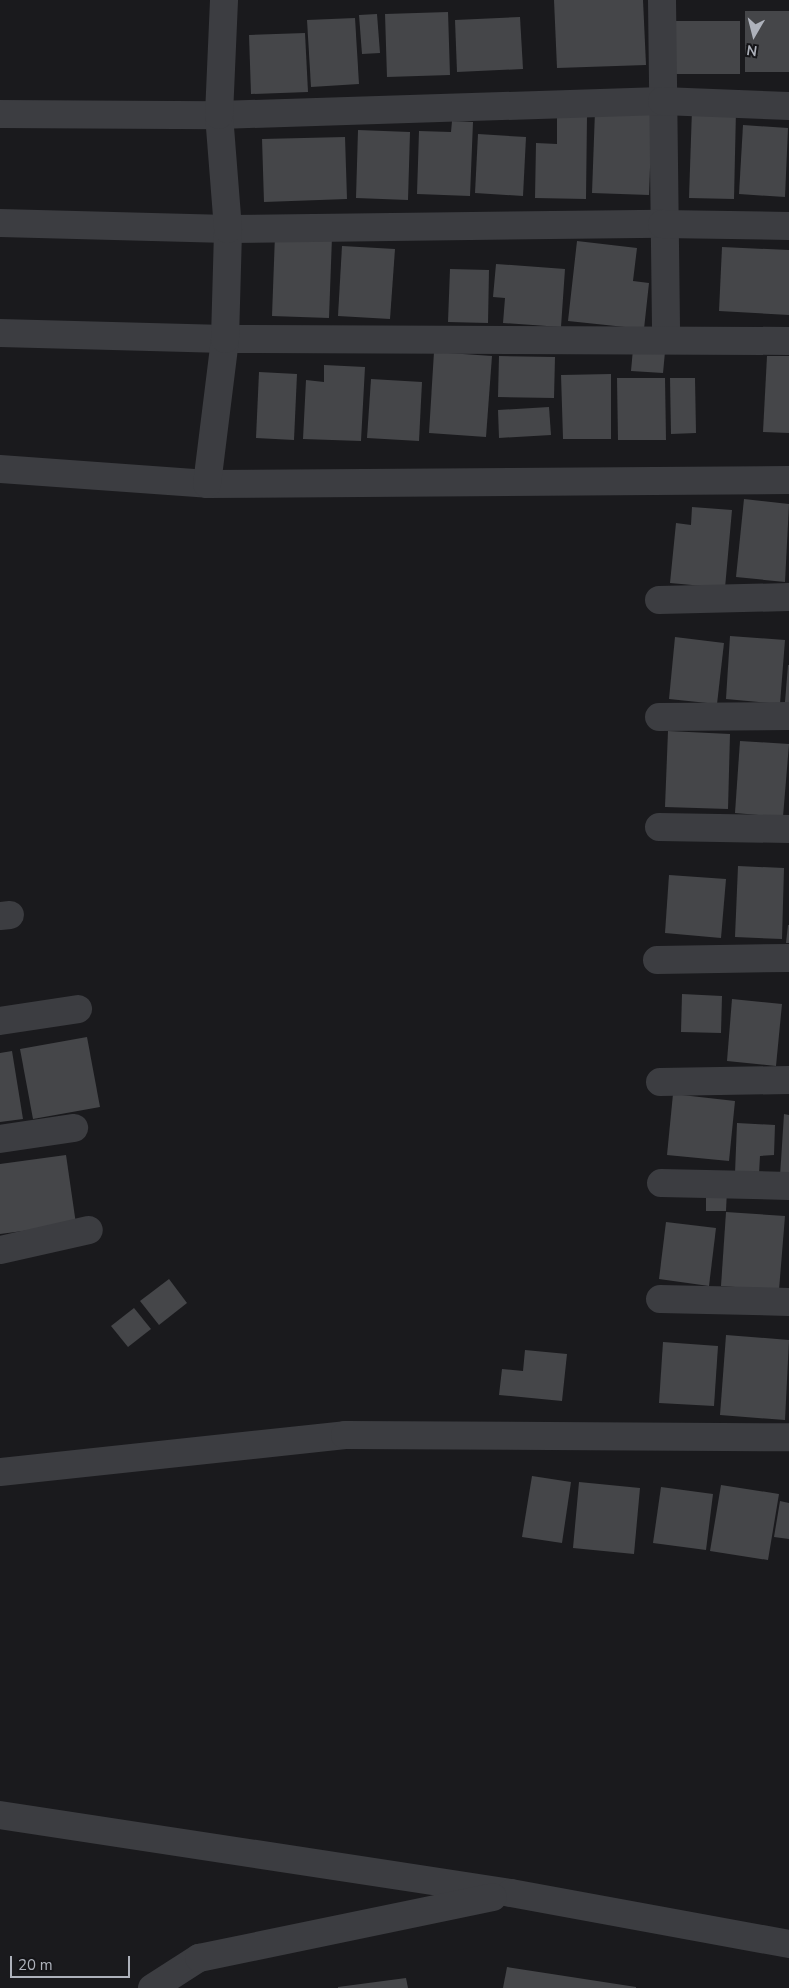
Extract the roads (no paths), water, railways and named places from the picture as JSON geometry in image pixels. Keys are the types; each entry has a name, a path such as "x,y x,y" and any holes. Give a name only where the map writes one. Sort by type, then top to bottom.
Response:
{"street":[{"path":"207,484 225,339 228,229 219,115 224,0"},
{"path":"662,0 662,224 666,339"},
{"path":"0,114 219,115 662,101 789,106"},
{"path":"0,223 228,229 662,224 789,226"},
{"path":"0,333 225,339 666,339 789,341"},
{"path":"0,469 207,484 789,480"},
{"path":"660,600 789,597"},
{"path":"659,717 789,716"},
{"path":"659,828 789,829"},
{"path":"657,960 789,958"},
{"path":"0,1021 78,1009"},
{"path":"660,1082 789,1080"},
{"path":"0,1139 74,1128"},
{"path":"661,1183 789,1186"},
{"path":"0,1250 89,1230"},
{"path":"660,1299 789,1302"},
{"path":"0,1472 345,1435 789,1437"},
{"path":"0,1815 511,1893 789,1944"},
{"path":"152,1988 199,1958 511,1893"}]}
